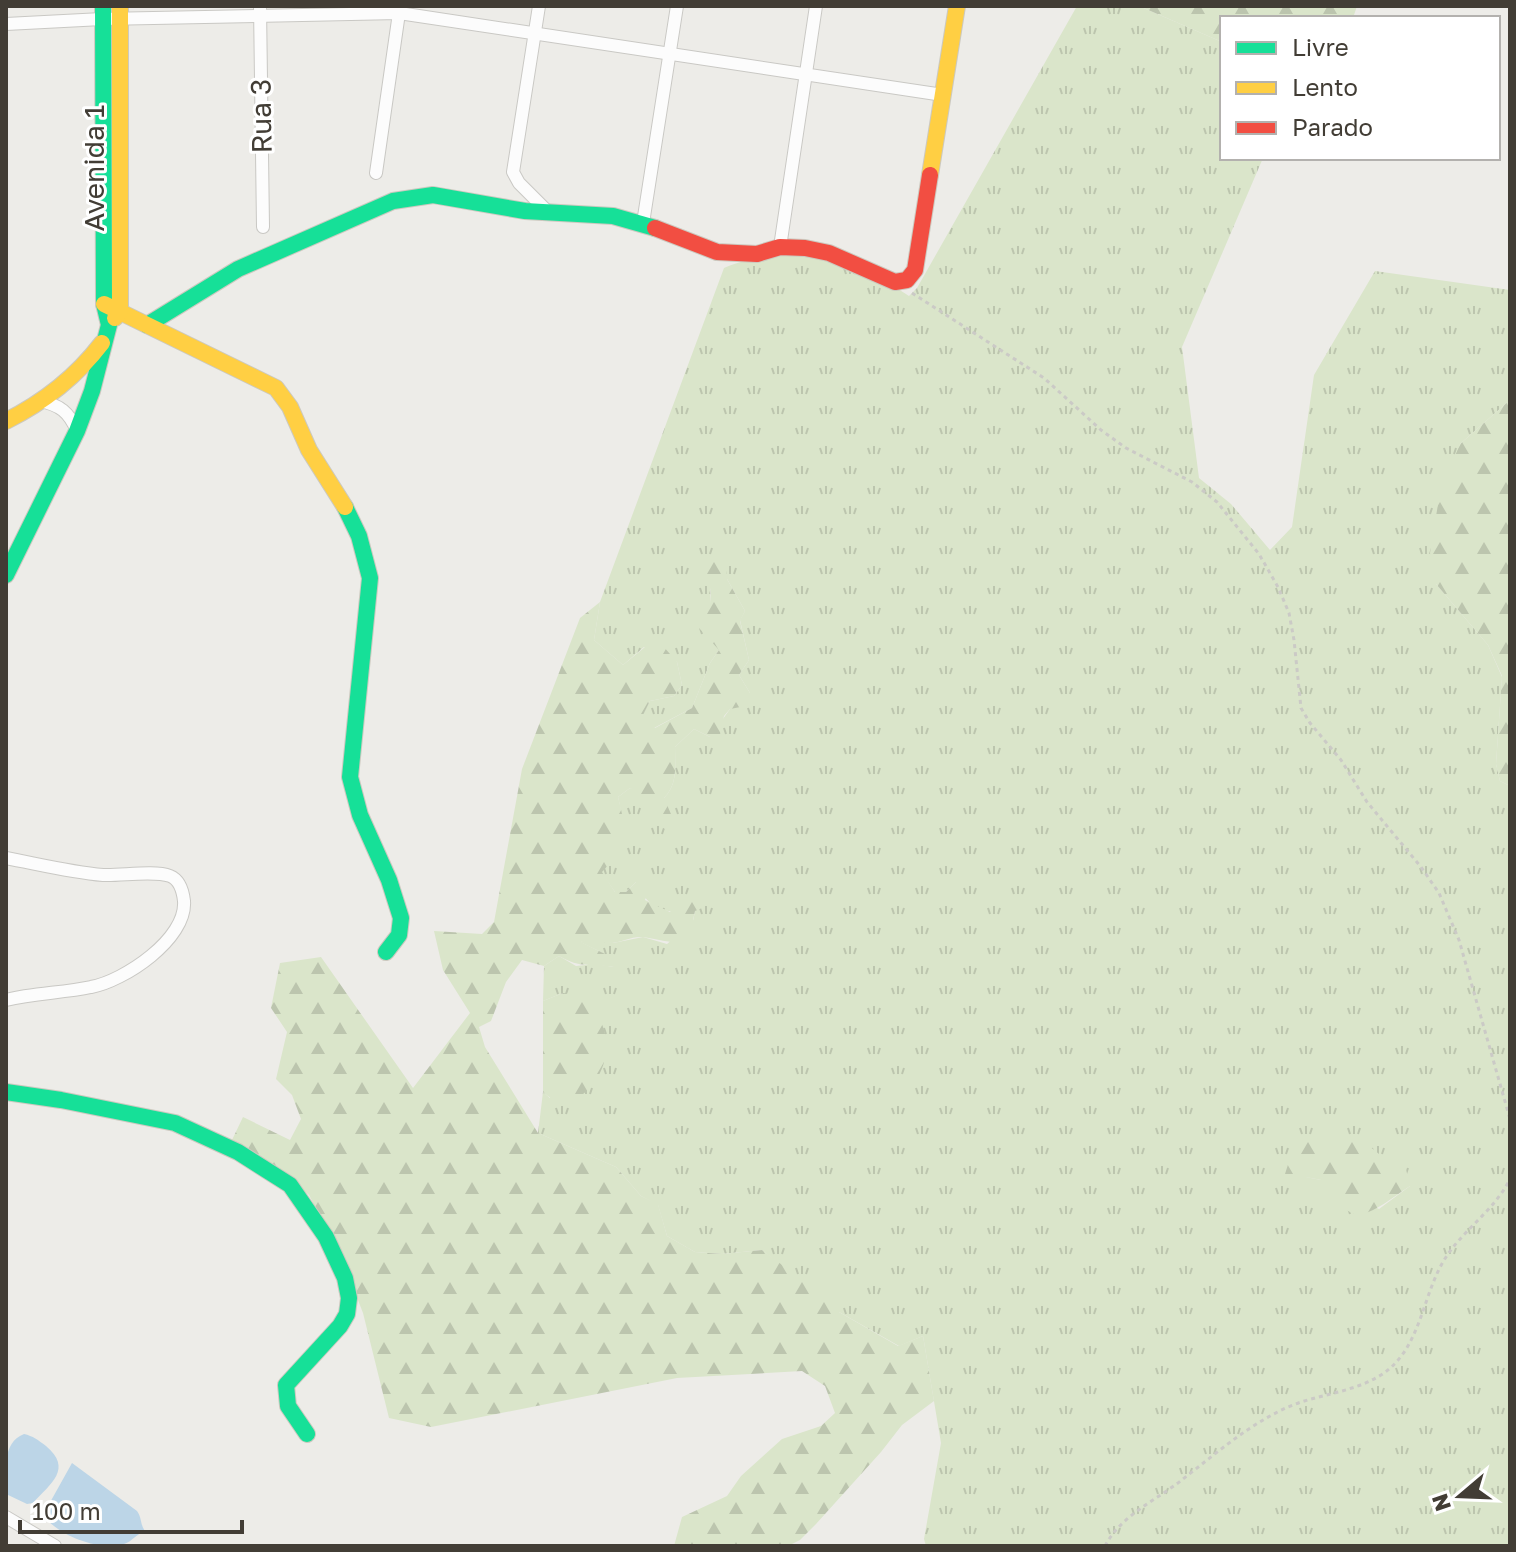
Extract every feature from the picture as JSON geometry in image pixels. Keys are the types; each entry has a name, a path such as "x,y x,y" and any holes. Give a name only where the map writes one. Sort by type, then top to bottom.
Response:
{"street":[{"path":"539,6 513,172 519,183 547,211"},
{"path":"643,223 677,6"},
{"path":"780,247 816,6"},
{"path":"147,325 238,269 393,201 433,195 525,211 613,216 643,223 717,252 757,254 780,247 805,248 829,253 895,282 907,280 915,270 957,6"},
{"name":"Rua 3","path":"259,10 263,227"},
{"path":"376,173 399,10"},
{"path":"6,24 111,12 399,10 943,95"},
{"name":"Avenida 1","path":"111,12 104,304 112,325"},
{"name":"Avenida 1","path":"6,574 77,431 112,325 111,12"},
{"path":"6,421 40,401 87,362 112,325 147,325 276,388 289,404 305,444 355,524 370,578 351,789 401,919 397,939 386,952"},
{"path":"40,401 65,410 77,431"},
{"path":"6,858 104,875 167,875 180,885 184,907 183,919 177,930 159,948 111,980 93,987 6,1000"},
{"path":"6,1092 175,1123 238,1152 290,1185 326,1237 345,1278 349,1298 347,1314 340,1326 286,1385 286,1405 307,1434"},
{"path":"6,1517 55,1546"}],"path":[{"path":"895,282 1044,378 1101,430 1126,448 1192,482 1217,502 1259,554 1289,613 1298,691 1305,715 1341,760 1367,802 1439,893 1459,940 1510,1119"},
{"path":"1105,1546 1110,1536 1135,1512 1181,1481 1236,1436 1293,1405 1350,1390 1381,1375 1402,1357 1448,1254 1502,1195 1510,1179"}],"green space":[{"path":"1077,6 1139,6 1220,41 1220,160 1262,160 1182,347 1199,478 1231,504 1270,550 1292,527 1314,375 1375,271 1510,290 1510,400 1460,444 1436,584 1488,645 1502,677 1496,764 1500,781 1510,786 1510,1546 926,1546 924,1539 941,1443 923,1336 899,1346 839,1312 762,1250 722,1254 695,1252 667,1236 658,1205 641,1196 616,1167 538,1133 543,1092 550,1098 563,993 543,1001 544,966 559,956 576,966 596,964 614,967 601,952 580,942 590,938 613,943 643,937 667,944 693,921 695,911 666,911 653,905 636,882 626,892 615,892 601,872 614,855 620,837 618,797 630,788 664,798 674,781 675,747 694,729 710,737 730,709 750,693 739,675 749,660 740,620 745,611 727,579 710,582 711,609 719,650 710,663 692,708 654,728 641,718 650,701 674,696 682,685 677,662 644,647 623,665 594,640 600,602 724,268 767,256 810,252 861,271 909,296 917,288","holes":["1306,1177 1410,1186 1379,1209 1321,1180"]},
{"path":"1139,6 1357,6 1354,16 1220,16 1220,41"},
{"path":"1510,400 1510,786 1500,781 1496,764 1502,676 1488,645 1436,584 1430,553 1440,492 1460,444"},
{"path":"712,559 726,562 727,579 745,611 740,621 749,660 739,675 750,693 751,705 730,709 724,716 720,735 710,737 694,729 675,747 674,781 664,798 674,821 665,829 646,814 637,792 630,788 618,797 623,838 616,854 602,872 615,892 626,892 636,882 645,882 649,890 645,900 670,912 682,899 701,898 702,908 695,911 693,920 700,925 687,938 674,942 639,937 612,943 581,942 617,960 614,967 580,964 559,956 544,966 522,960 506,982 491,1021 479,1027 485,1047 538,1133 616,1167 641,1196 658,1204 667,1236 695,1252 722,1254 762,1250 801,1279 818,1274 838,1289 839,1312 898,1346 923,1336 934,1401 902,1425 816,1524 800,1540 788,1546 674,1546 682,1517 727,1496 741,1476 782,1439 821,1426 835,1413 825,1386 802,1371 677,1378 431,1427 389,1418 363,1313 339,1251 309,1195 282,1171 232,1140 243,1117 290,1140 301,1119 292,1095 276,1079 287,1032 271,1008 280,963 321,957 413,1088 470,1013 443,970 434,931 482,934 494,922 522,769 580,618 600,602 594,640 623,665 645,647 663,646 677,662 682,685 674,696 650,701 642,717 655,728 692,708 710,663 719,650 699,628 708,612 711,597 701,566"},
{"path":"563,993 585,996 606,1037 604,1064 599,1075 584,1094 564,1101 543,1092 543,1001"},
{"path":"1318,1137 1339,1145 1351,1141 1364,1143 1379,1154 1381,1165 1405,1165 1410,1186 1379,1207 1357,1216 1320,1195 1321,1180 1306,1177 1296,1182 1285,1174 1293,1149"}],"water":[{"path":"24,1434 46,1446 58,1462 56,1476 33,1503 27,1504 6,1494 8,1451 11,1444"},
{"path":"72,1463 137,1511 145,1531 124,1544 103,1546 68,1535 50,1522 43,1515"}],"traffic: fast":[{"path":"6,575 77,431 92,391 109,325 104,304 103,6"},
{"path":"147,325 238,269 393,201 433,195 525,211 613,216 655,228"},
{"path":"345,507 359,536 370,578 350,777 360,815 389,880 401,918 399,935 386,952"},
{"path":"6,1092 175,1123 238,1152 290,1185 326,1237 345,1278 349,1298 347,1314 340,1326 286,1385 288,1406 307,1434"}],"traffic: slow":[{"path":"115,318 120,312 120,6"},
{"path":"930,175 957,6"},
{"path":"104,304 276,388 290,407 309,450 345,507"},
{"path":"6,421 58,388 102,343"}],"traffic: jam":[{"path":"655,228 717,252 757,254 780,247 805,248 829,253 895,282 907,280 915,270 930,175"}]}
